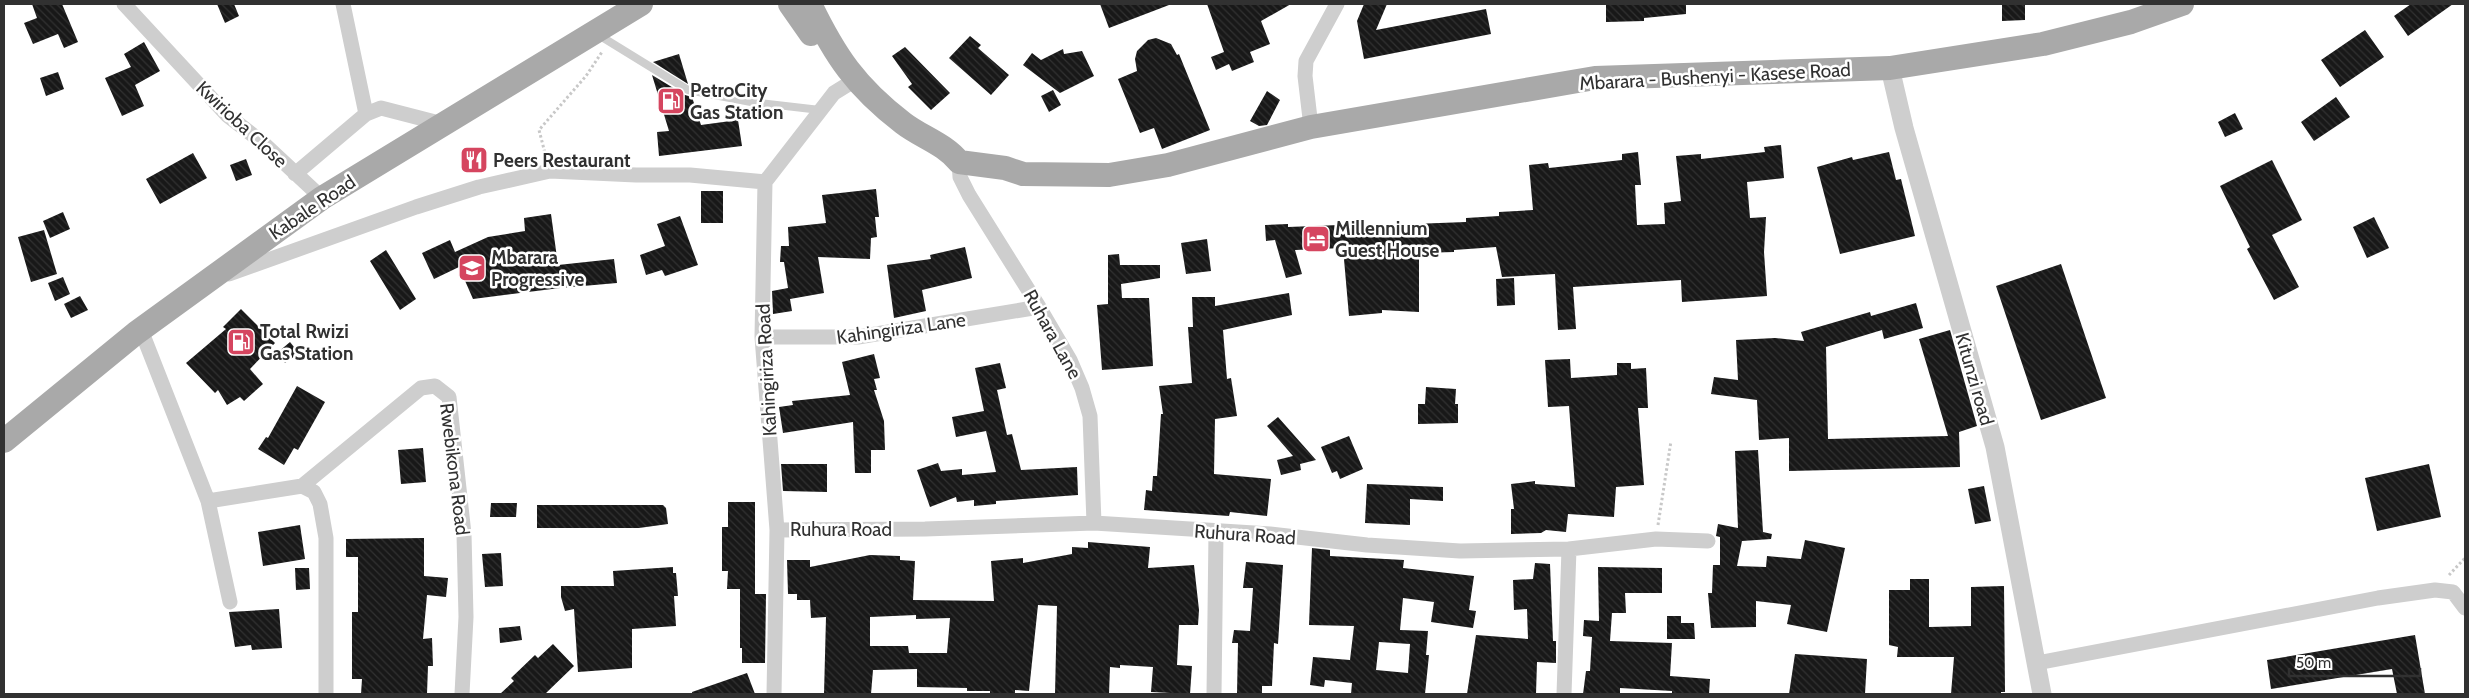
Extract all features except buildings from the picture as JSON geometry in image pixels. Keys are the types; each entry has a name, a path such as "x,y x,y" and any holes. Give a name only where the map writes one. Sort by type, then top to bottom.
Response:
{"main road":[{"name":"Kabale Road","path":"4,440 201,284 322,198 443,124 601,36 641,4"},
{"path":"790,4 851,83"},
{"path":"810,4 831,47 864,106 896,132 936,159 959,170"},
{"name":"Mbarara - Bushenyi - Kasese Road","path":"959,170 1042,188 1083,188 1124,184 1193,166 1247,145 1311,126 1595,78 1890,68 2043,44 2130,22 2182,4"}],"street":[{"name":"Kwirioba Close","path":"124,4 227,115 263,143 322,198"},
{"path":"343,4 366,114"},
{"path":"1311,126 1305,76 1306,61 1332,7"},
{"name":"Kitunzi road","path":"1890,68 1909,144 1995,447 2042,694"},
{"path":"201,284 416,207 479,187 550,171 628,175 690,175 765,182 834,93 851,83"},
{"path":"295,174 366,114 381,108 443,124"},
{"name":"Ruhara Lane","path":"959,170 1070,360 1082,388 1090,416 1094,523"},
{"name":"Kahingiriza Road","path":"765,182 762,337 777,530 774,694"},
{"name":"Kahingiriza Lane","path":"762,337 858,337 1040,307"},
{"path":"141,330 208,501 230,602"},
{"name":"Rwebikona Road","path":"302,486 421,388 435,386 448,397 464,534 466,617 462,694"},
{"path":"208,501 302,486 314,492 320,504 326,538 326,694"},
{"name":"Ruhura Road","path":"777,530 925,529 1094,523 1270,534 1367,545 1460,551 1568,549 1656,539 1708,541"},
{"path":"1214,694 1216,532"},
{"path":"1564,694 1568,549"},
{"path":"2037,662 2378,598 2435,590 2453,592 2465,608"}],"lane":[{"path":"601,36 688,90 751,102 820,110"}],"path":[{"path":"549,165 539,130 586,76 601,36"},
{"path":"1656,539 1670,441"}],"place":[{"name":"PetroCity Gas Station","path":"671,101"},
{"name":"Peers Restaurant","path":"474,160"},
{"name":"Millennium Guest House","path":"1316,239"},
{"name":"Mbarara Progressive","path":"472,268"},
{"name":"Total Rwizi Gas Station","path":"241,342"}]}
